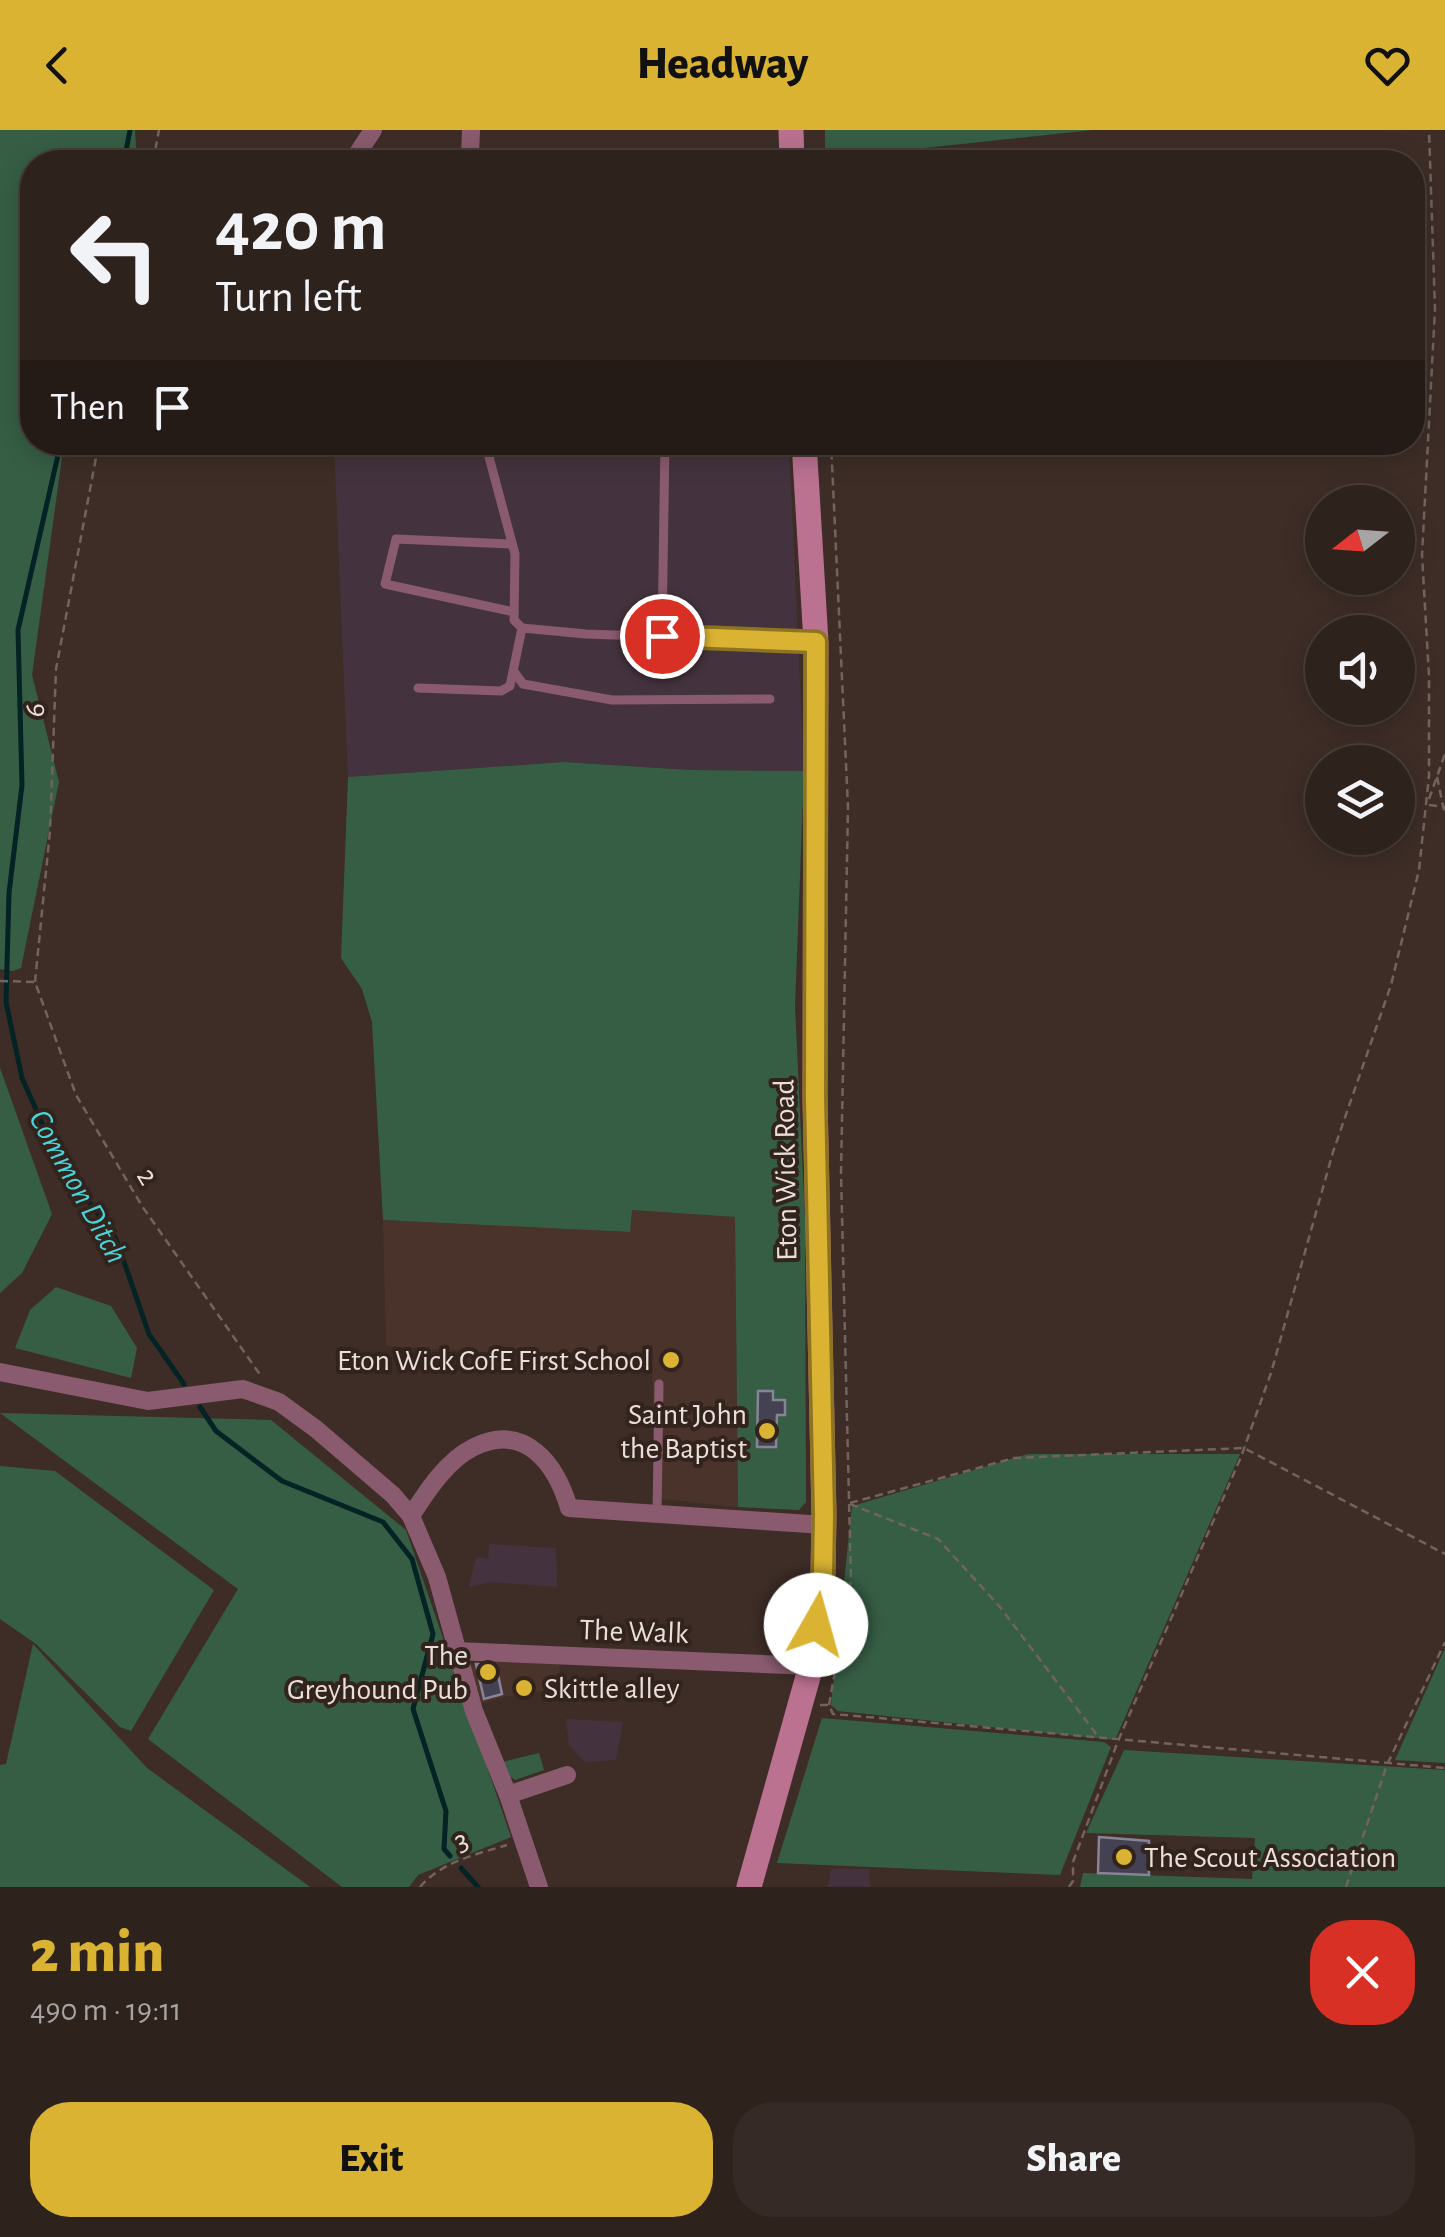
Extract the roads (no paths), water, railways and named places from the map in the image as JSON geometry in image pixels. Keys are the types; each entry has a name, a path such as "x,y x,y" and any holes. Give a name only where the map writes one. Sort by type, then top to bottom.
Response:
{"main road":[{"name":"Eton Wick Road","path":"749,1887 810,1666 823,1575 815,1098 816,642 805,455"}],"street":[{"path":"0,1372 148,1401 243,1389 279,1402 316,1428 393,1495 412,1516 437,1577 474,1711 539,1887"},
{"path":"412,1516 428,1489 449,1466 474,1447 498,1442 522,1443 547,1459 561,1481 569,1508 824,1520"},
{"name":"The Walk","path":"455,1651 810,1666"},
{"path":"508,1795 567,1775"}],"lane":[{"path":"488,455 512,544 514,620 522,628 816,642"},
{"path":"662,636 665,455"},
{"path":"512,544 396,539 384,584 514,612"},
{"path":"418,688 500,691 510,686 522,628"},
{"path":"515,673 522,684 612,700 770,699"},
{"path":"657,1514 658,1384"}],"waterway":[{"name":"Common Ditch","path":"126,150 130,130"},
{"name":"Common Ditch","path":"58,455 18,630 22,785 9,893 6,1002 22,1078 58,1159 116,1239 149,1334 184,1384"},
{"name":"Common Ditch","path":"200,1407 216,1431 282,1481 383,1522 412,1559 433,1634 413,1709 446,1811 444,1849 450,1856"},
{"name":"Common Ditch","path":"461,1868 478,1887"}],"place":[{"name":"Eton Wick CofE First School","path":"671,1360"},
{"name":"Saint John the Baptist","path":"767,1431"},
{"name":"The Greyhound Pub","path":"488,1672"},
{"name":"Skittle alley","path":"524,1688"},
{"name":"The Scout Association","path":"1124,1857"}]}
